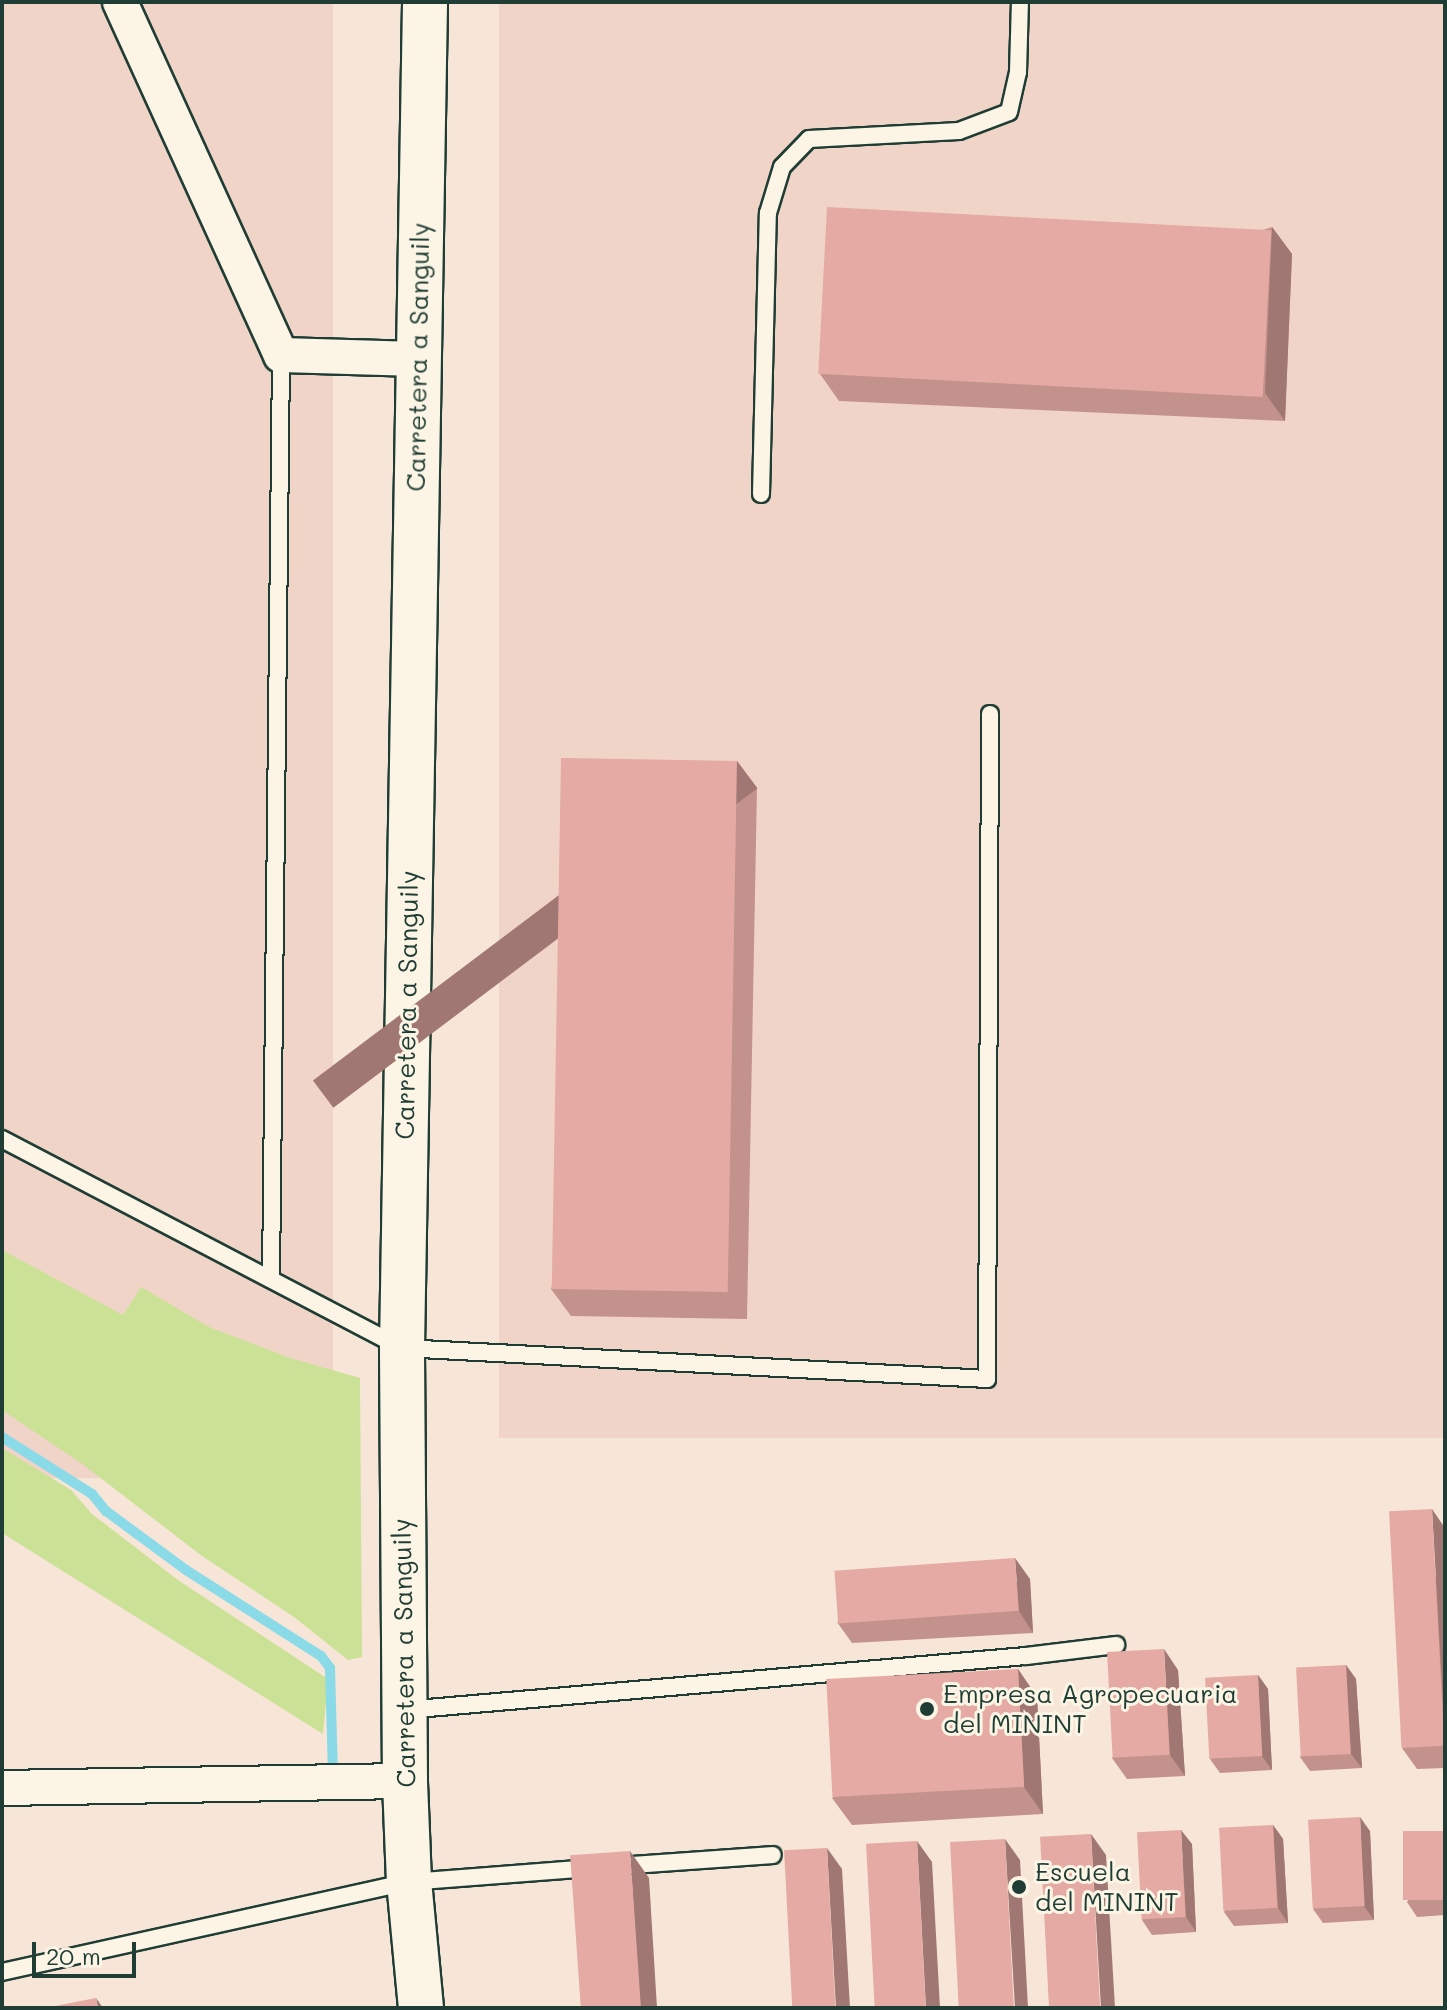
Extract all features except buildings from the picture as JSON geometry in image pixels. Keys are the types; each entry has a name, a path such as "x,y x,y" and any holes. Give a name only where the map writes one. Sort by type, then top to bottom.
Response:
{"street":[{"path":"120,2 281,355 417,359"},
{"name":"Carretera a Sanguily","path":"421,2008 409,1882 405,1781 402,1348 425,2"},
{"path":"2,1788 405,1781"}],"lane":[{"path":"761,494 768,213 782,167 809,139 959,131 1009,112 1018,72 1020,2"},
{"path":"271,1279 281,355"},
{"path":"2,1139 402,1348 987,1379 990,714"},
{"path":"404,1710 1026,1656 1116,1645"},
{"path":"2,1972 409,1882 773,1855"}],"shaded area":[{"path":"2,2 333,2 333,1478 2,1478"},
{"path":"499,2 1445,2 1445,1438 499,1438"}],"green space":[{"path":"2,1250 123,1315 141,1287 209,1327 290,1358 360,1378 362,1657 348,1660 294,1617 202,1556 81,1463 2,1410"},
{"path":"2,1448 71,1490 92,1514 178,1580 328,1679 323,1734 2,1533"}],"waterway":[{"path":"2,1437 92,1494 106,1511 186,1570 321,1656 330,1668 333,1776"}],"place":[{"name":"Empresa Agropecuaria del MININT","path":"927,1709"},
{"name":"Escuela del MININT","path":"1019,1887"}]}
